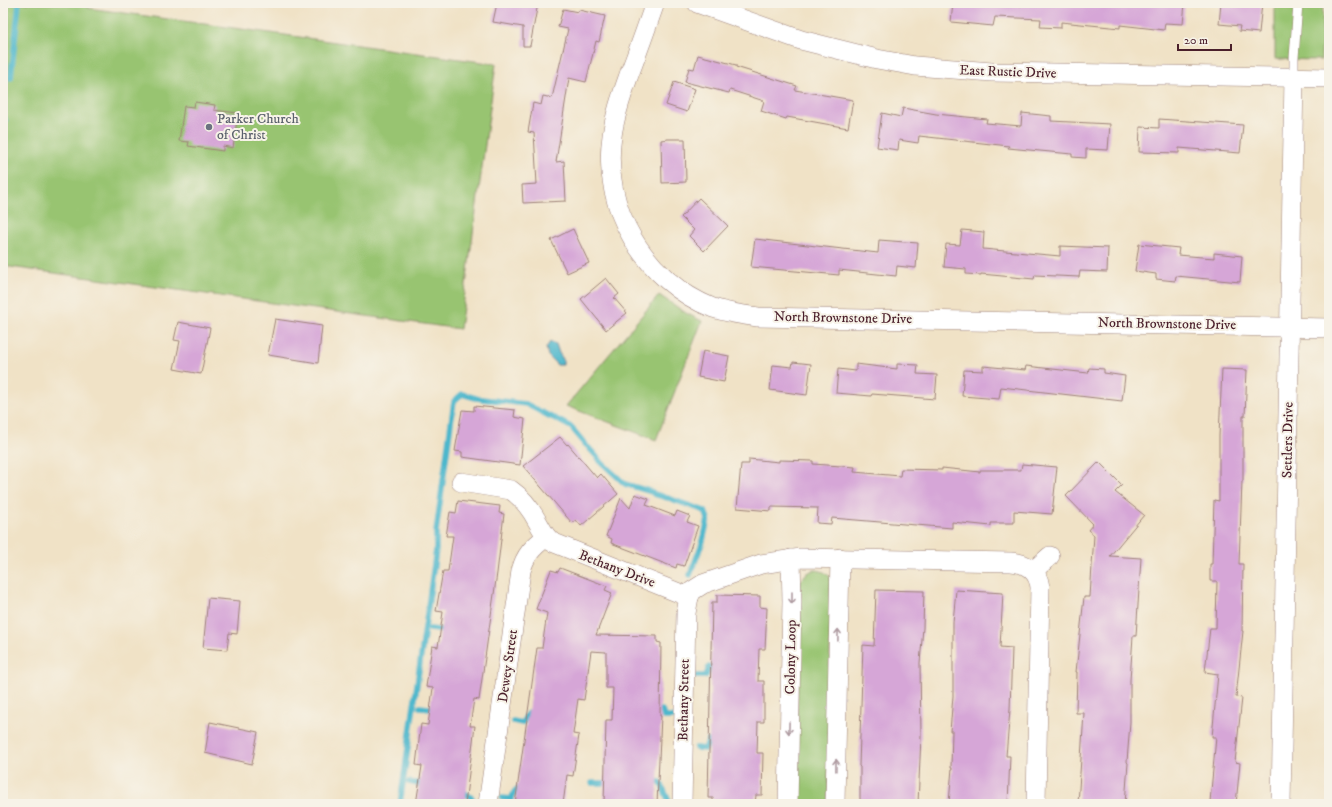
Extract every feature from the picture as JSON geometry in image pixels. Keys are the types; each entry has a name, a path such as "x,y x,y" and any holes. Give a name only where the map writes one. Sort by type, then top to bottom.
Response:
{"street":[{"name":"North Brownstone Drive","path":"655,3 617,109 611,137 610,166 615,196 622,219 639,249 668,281 697,301 723,311 758,317 1329,328"},
{"name":"East Rustic Drive","path":"697,3 794,38 857,55 915,66 992,72 1329,78"},
{"name":"Settlers Drive","path":"1281,804 1294,77"},
{"path":"461,482 511,490 517,494 536,517 546,537"},
{"name":"Bethany Drive","path":"546,537 560,546 689,597"},
{"name":"Dewey Street","path":"488,804 521,571 529,552 546,537"},
{"path":"1033,571 1050,556"},
{"path":"689,597 692,591 703,584 760,564 791,559 840,558 1022,563 1033,571 1038,578 1040,587 1036,804"},
{"path":"835,804 840,558"},
{"name":"Colony Loop","path":"788,804 792,601 791,559"},
{"name":"Bethany Street","path":"682,804 686,613 689,597"}],"lane":[{"path":"1294,77 1298,3"}],"green space":[{"path":"3,3 89,3 88,8 496,64 460,329 3,266"},
{"path":"1275,3 1323,3 1321,60 1275,59"},
{"path":"659,295 686,313 702,321 656,440 566,406"},
{"path":"813,570 823,572 831,578 828,804 795,804 800,581 806,574"}],"water":[{"path":"550,342 556,344 563,359 563,365 557,365 548,356 546,348"}],"building":[{"path":"497,3 538,3 530,46 523,46 523,27 493,22"},
{"path":"953,3 996,3 1021,6 1021,3 1185,3 1183,24 1165,23 1164,30 1120,25 1120,28 1061,22 1061,28 1040,27 1041,19 995,17 993,26 951,22"},
{"path":"1221,3 1262,3 1259,33 1239,31 1240,26 1219,24"},
{"path":"563,9 578,12 579,10 605,16 599,42 596,41 586,82 569,78 556,162 564,161 566,201 523,203 522,185 537,184 534,133 528,132 533,103 541,105 543,96 552,98 568,29 558,27"},
{"path":"698,55 736,65 736,67 797,86 795,90 853,100 848,128 787,117 786,119 761,111 764,101 730,90 729,93 685,82 689,68 694,69"},
{"path":"674,82 695,89 687,112 666,105"},
{"name":"Parker Church of Christ","path":"195,102 215,105 214,110 238,113 233,148 223,146 223,151 188,146 189,142 179,141 184,106 194,107"},
{"path":"903,108 936,114 987,119 986,123 1021,126 1022,113 1051,116 1051,121 1110,124 1108,150 1086,149 1086,158 1072,157 1072,154 1008,148 1009,146 919,136 918,143 899,140 898,150 877,147 882,113 901,117"},
{"path":"1159,119 1243,125 1240,153 1179,148 1179,153 1139,152 1140,127 1159,128"},
{"path":"685,139 686,182 662,183 661,140"},
{"path":"699,198 728,226 704,251 689,236 694,230 681,217"},
{"path":"573,229 589,263 567,273 551,240"},
{"path":"962,230 984,232 983,249 1060,256 1060,246 1108,248 1107,272 1080,271 1079,277 1035,275 1034,279 966,274 966,269 944,267 946,244 960,245"},
{"path":"755,239 878,253 879,240 918,243 916,268 897,266 896,276 839,270 839,275 751,267"},
{"path":"1139,244 1179,248 1178,255 1214,258 1214,253 1242,256 1240,282 1176,276 1175,281 1156,279 1156,274 1135,271"},
{"path":"606,278 619,294 614,298 627,313 606,330 581,299"},
{"path":"275,319 322,326 318,363 268,355"},
{"path":"178,322 210,328 201,374 174,369 180,341 174,340"},
{"path":"703,351 729,356 724,382 698,377"},
{"path":"793,362 811,364 807,395 770,390 773,365 792,367"},
{"path":"856,364 897,369 897,364 918,365 917,374 937,375 935,399 836,393 838,369 856,371"},
{"path":"983,366 1025,370 1026,366 1088,373 1089,368 1104,369 1104,373 1125,376 1122,401 1001,387 999,399 962,396 964,370 983,371"},
{"path":"1222,369 1247,370 1245,416 1243,416 1243,481 1239,564 1243,564 1243,631 1236,697 1242,698 1235,762 1240,763 1236,804 1210,802 1216,737 1212,737 1218,674 1205,672 1210,628 1216,628 1217,581 1210,581 1210,564 1212,564 1214,500 1219,501 1219,436"},
{"path":"474,406 515,410 514,417 525,419 520,465 462,457 462,452 455,451 462,410 474,411"},
{"path":"560,437 567,445 568,444 597,478 601,474 618,494 581,526 576,520 572,523 523,466"},
{"path":"749,459 779,462 779,460 813,461 813,464 855,467 854,472 900,476 901,469 942,470 942,468 980,472 980,470 1021,470 1022,464 1057,467 1052,514 1014,511 1014,523 991,523 991,526 952,522 952,528 832,518 831,524 817,523 818,508 771,507 771,511 737,508 741,464 749,464"},
{"path":"1099,462 1122,485 1115,492 1144,515 1110,556 1141,558 1136,636 1133,636 1130,680 1130,722 1125,804 1078,804 1084,713 1076,713 1076,672 1084,597 1090,597 1094,535 1088,530 1093,524 1066,496"},
{"path":"635,494 649,499 646,505 675,516 677,511 690,516 687,522 698,526 684,566 677,564 676,568 611,543 612,539 606,536 621,498 630,508"},
{"path":"458,501 500,506 499,513 504,514 479,700 474,699 470,726 475,726 465,804 416,804 422,766 416,765 421,724 428,725 433,688 426,687 432,646 438,647 443,612 436,611 443,571 448,571 453,536 446,536 450,512 456,513"},
{"path":"560,568 607,586 605,590 612,593 596,635 657,636 657,642 661,643 661,716 657,804 604,804 606,720 612,720 613,688 606,688 606,652 591,651 584,700 578,699 573,734 579,735 573,776 567,775 563,804 515,804 537,648 542,648 547,613 536,609 551,570 558,572"},
{"path":"876,590 924,591 920,663 921,736 918,804 860,803 859,766 863,645 874,646"},
{"path":"956,590 1003,593 1000,647 1012,648 1010,710 1006,756 1010,756 1008,804 949,803 952,768 952,731 950,731 953,696 953,622"},
{"path":"717,595 760,596 760,607 767,608 765,649 759,649 758,681 764,681 764,722 758,722 757,753 763,753 762,795 756,795 755,804 713,804 713,798 708,798 712,602 717,602"},
{"path":"208,598 240,601 237,634 229,633 227,650 203,648"},
{"path":"210,722 258,732 252,764 205,753"}],"waterway":[{"path":"11,78 19,3"},
{"path":"3,127 5,120"},
{"path":"400,804 436,550 436,532 454,401 462,394 490,400"},
{"path":"493,400 526,404 551,417"},
{"path":"554,418 571,427 586,445"},
{"path":"589,448 598,458"},
{"path":"600,461 625,484 652,492"},
{"path":"654,494 668,498"},
{"path":"671,499 705,511 708,519 703,541 690,575"},
{"path":"430,629 448,631"},
{"path":"697,676 706,676 709,667"},
{"path":"420,707 437,709"},
{"path":"662,710 664,717 673,717"},
{"path":"513,721 522,723 528,713 534,711"},
{"path":"696,748 705,749 708,741"},
{"path":"651,781 661,783 670,804"},
{"path":"409,782 425,785"},
{"path":"592,783 612,783"},
{"path":"502,798 512,799 516,790 519,788 525,788"},
{"path":"461,790 472,798"}],"place":[{"name":"Parker Church of Christ","path":"209,127"}]}
